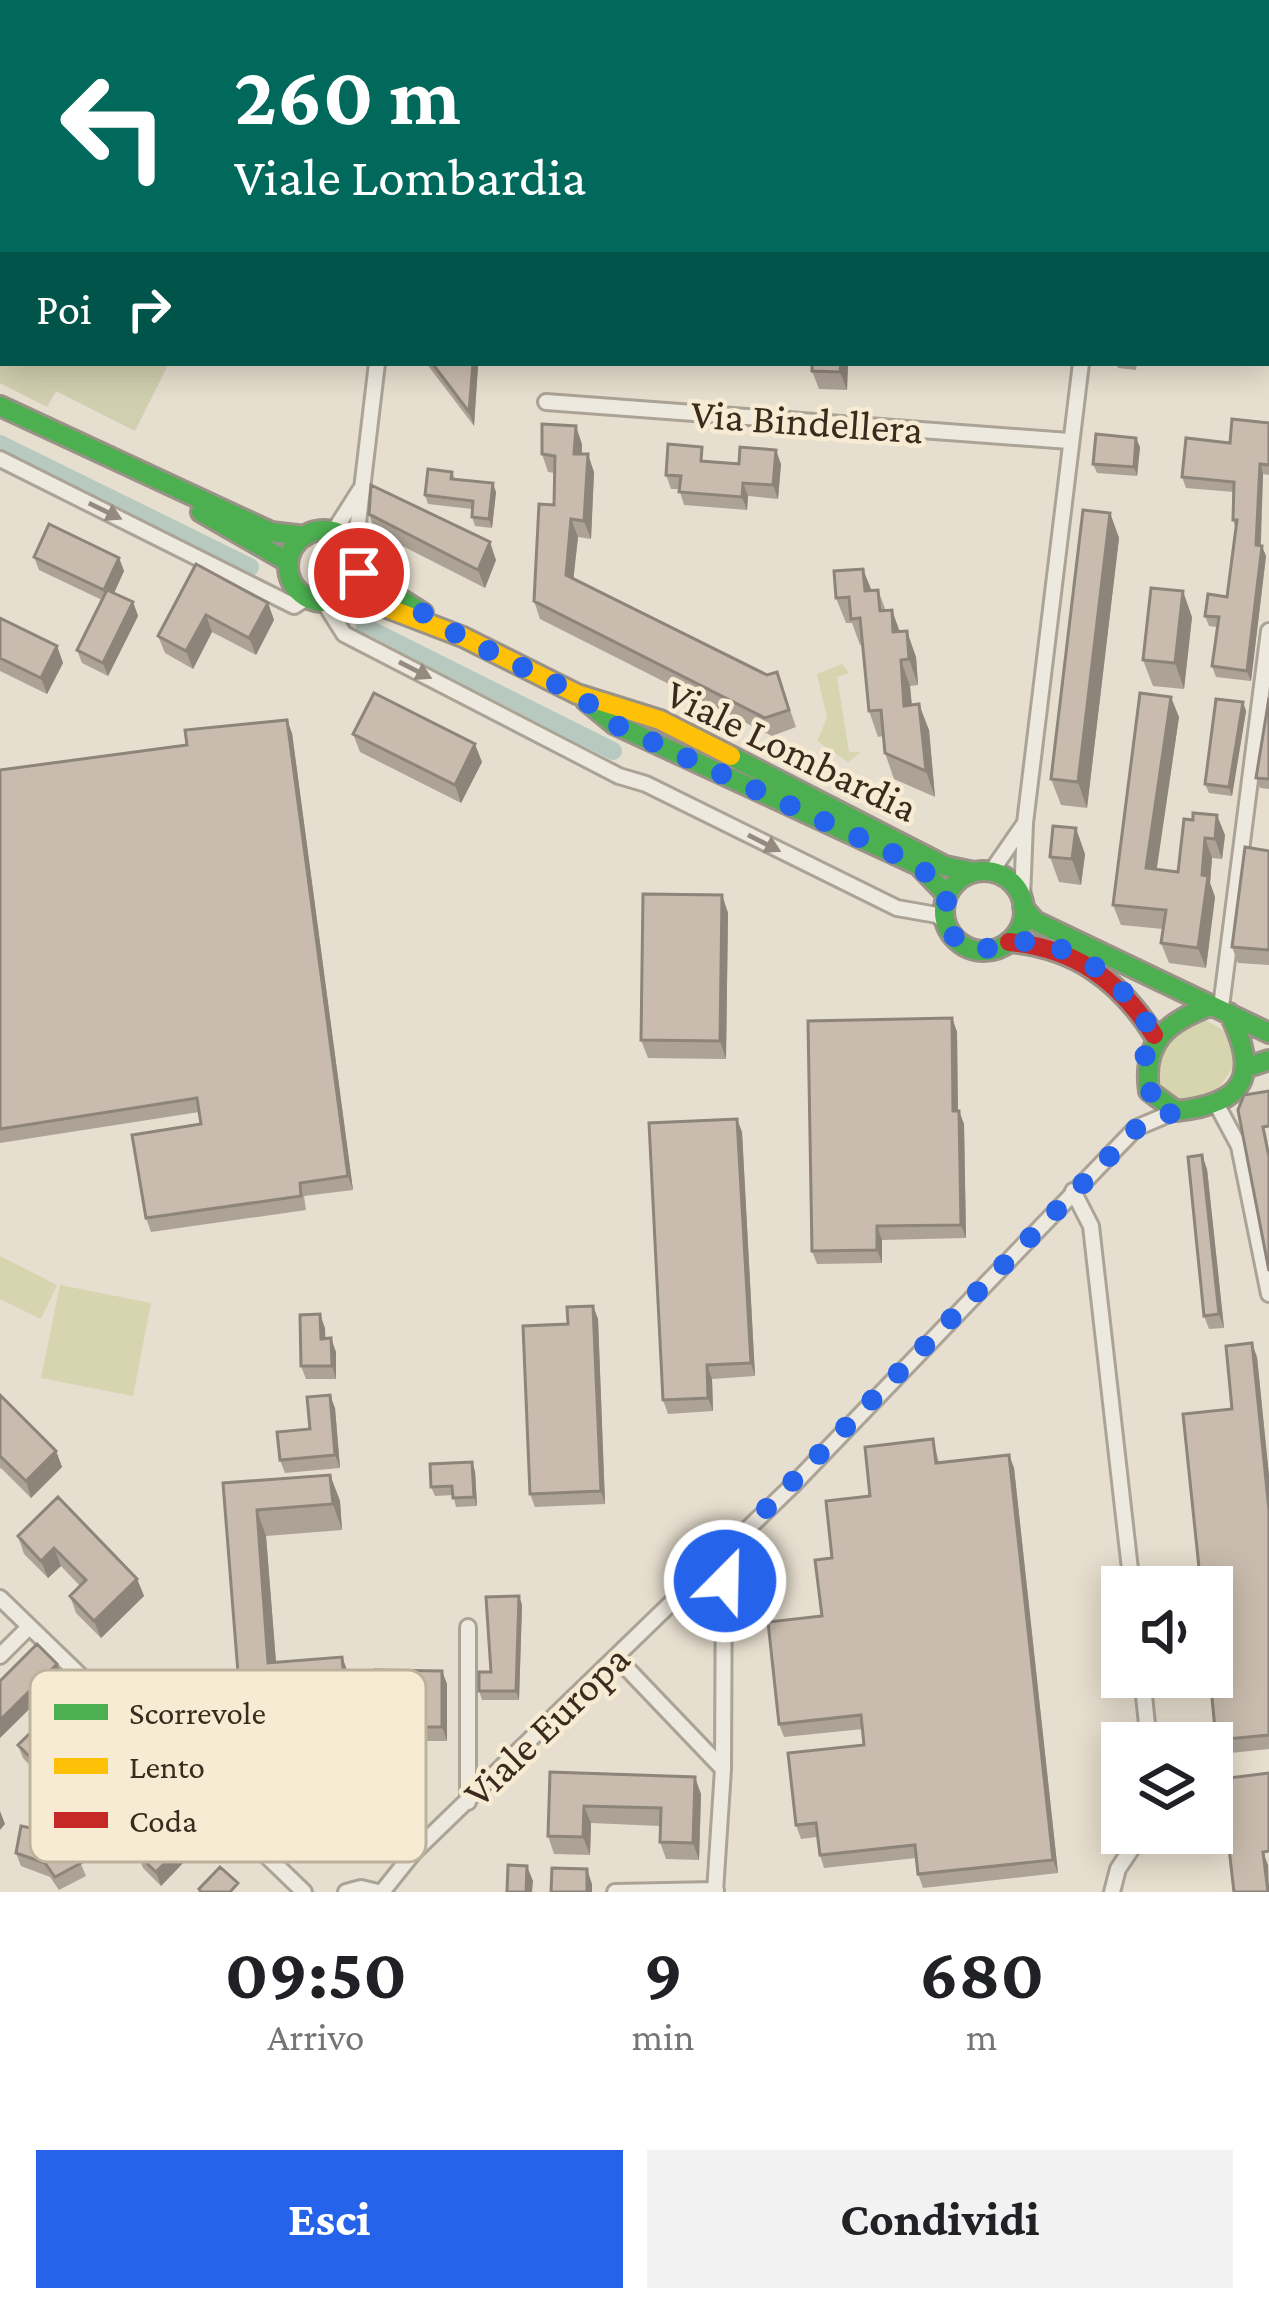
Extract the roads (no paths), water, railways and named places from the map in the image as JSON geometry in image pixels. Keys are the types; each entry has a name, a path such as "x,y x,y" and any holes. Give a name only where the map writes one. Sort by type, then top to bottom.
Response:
{"main road":[{"path":"0,406 272,532 305,536 334,532 355,548 359,573 348,593 316,600 292,583 288,562 305,536"},
{"path":"130,470 288,562"},
{"name":"Viale Lombardia","path":"359,573 463,638"},
{"name":"Viale Lombardia","path":"348,593 463,638 577,694 660,720 945,866 982,872"},
{"name":"Viale Lombardia","path":"577,694 614,724 918,865 947,895"},
{"path":"1154,1035 1115,981 1088,963 1045,945 1009,942 979,951 952,936 945,922 947,895 958,880 982,872 1015,886 1035,921 1269,1033"},
{"path":"1009,942 1017,932 1022,903"},
{"path":"1220,1008 1244,1047 1245,1068 1234,1093 1218,1107 1176,1111 1149,1091 1145,1056 1154,1035 1170,1022 1220,1008"},
{"path":"1245,1068 1269,1060"}],"street":[{"path":"355,548 377,366"},
{"path":"1022,903 1024,824 1081,366"},
{"name":"Via Bindellera","path":"546,402 1069,441"},
{"path":"0,459 294,606 316,600 344,634 598,765 897,908 937,915 945,922"},
{"path":"334,532 362,486"},
{"path":"1220,1008 1269,631"},
{"path":"982,872 1024,824"},
{"path":"1218,1107 1239,1147 1269,1294"},
{"name":"Viale Europa","path":"426,1845 724,1552 1136,1129 1176,1111"},
{"path":"1073,1191 1093,1242 1130,1566"},
{"path":"615,1892 628,1888 716,1891 724,1769 724,1552"},
{"path":"0,1598 73,1670"},
{"path":"0,1656 28,1627"},
{"path":"468,1627 468,1802"},
{"path":"616,1657 724,1769"},
{"path":"1112,1892 1128,1854"},
{"path":"273,1862 304,1892"},
{"name":"Viale Europa","path":"380,1892 409,1862"},
{"path":"345,1892 380,1892"}],"waterway":[{"path":"0,444 250,567"},
{"path":"365,627 613,751"}]}
